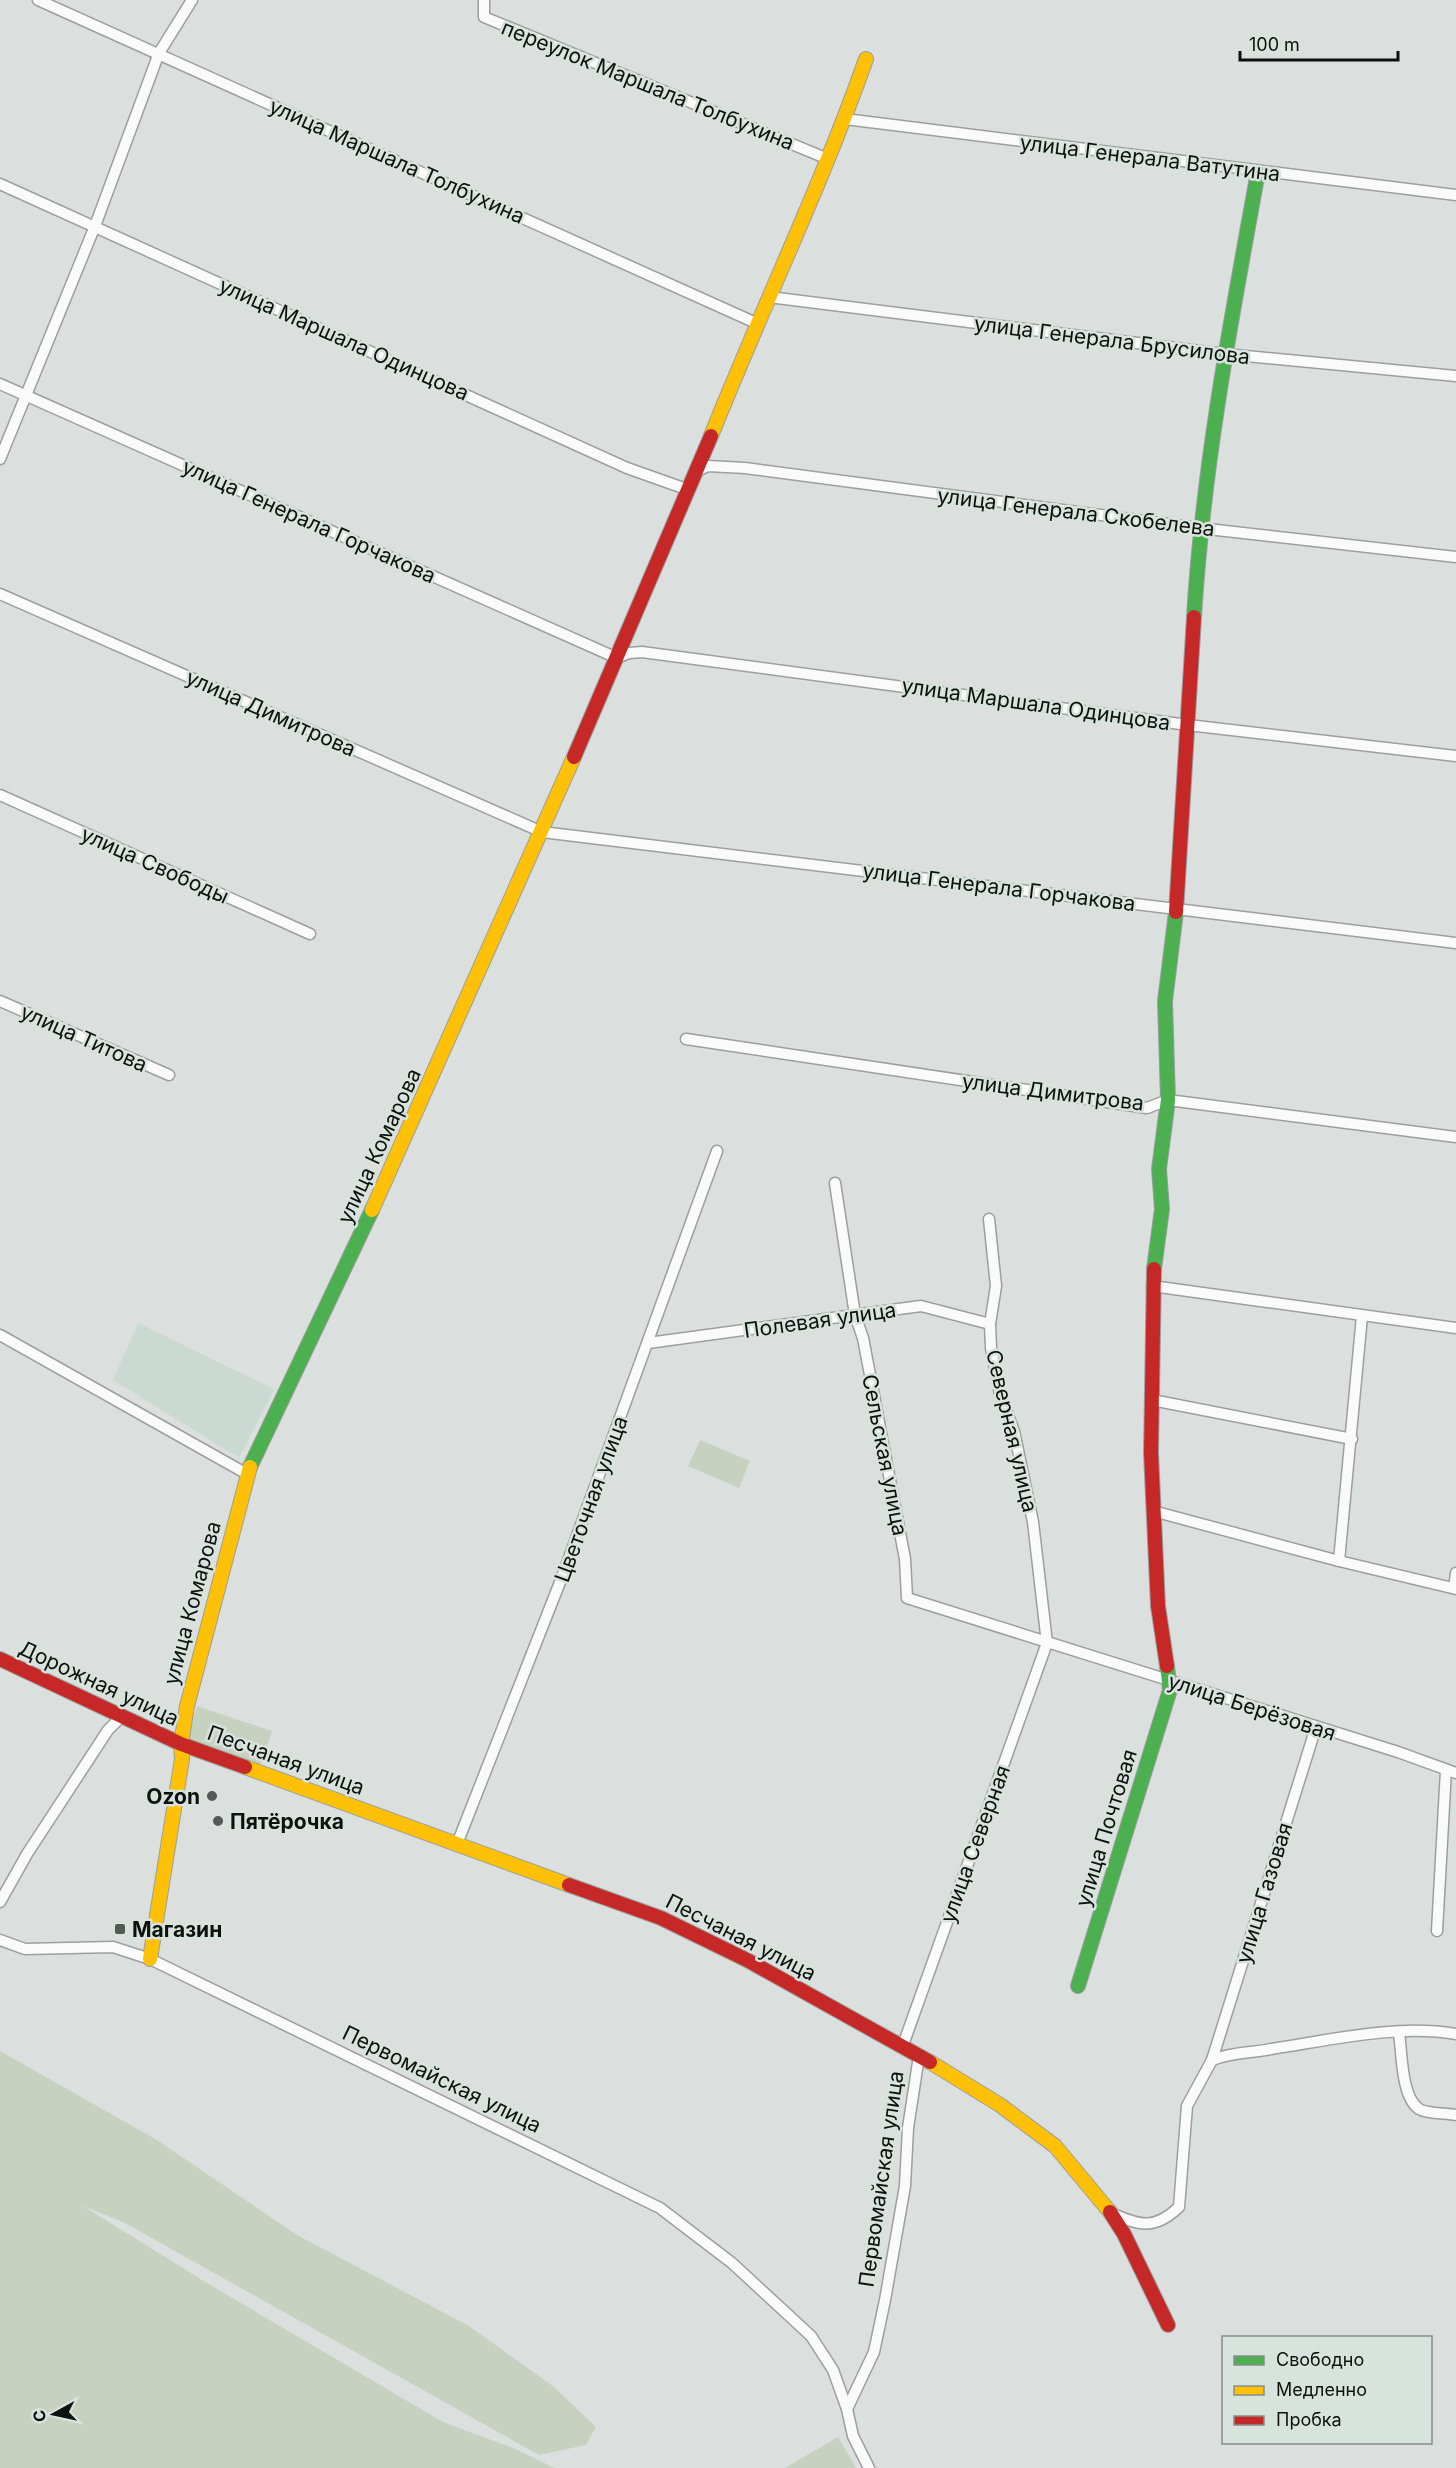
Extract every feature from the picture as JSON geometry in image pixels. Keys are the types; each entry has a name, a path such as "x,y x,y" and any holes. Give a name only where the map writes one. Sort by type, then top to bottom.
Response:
{"street":[{"name":"улица Маршала Толбухина","path":"38,0 756,323"},
{"path":"0,459 24,394 95,226 159,53 192,0"},
{"name":"переулок Маршала Толбухина","path":"484,0 484,17 828,159"},
{"name":"улица Комарова","path":"181,1744 187,1706 247,1474 393,1167 542,832 697,471 756,323 845,119 866,58"},
{"name":"улица Генерала Ватутина","path":"845,119 1456,195"},
{"name":"улица Почтовая","path":"1078,1986 1138,1800 1170,1690 1158,1606 1153,1512 1152,1400 1152,1286 1162,1209 1159,1169 1168,1100 1165,1001 1176,908 1198,528 1225,354 1258,172"},
{"name":"улица Маршала Одинцова","path":"0,184 627,468 689,490"},
{"name":"улица Генерала Брусилова","path":"769,297 1225,354 1456,376"},
{"name":"улица Генерала Горчакова","path":"0,384 617,658"},
{"name":"улица Генерала Скобелева","path":"697,471 708,466 745,468 1198,528 1456,557"},
{"name":"улица Димитрова","path":"0,594 542,832"},
{"name":"улица Маршала Одинцова","path":"617,658 629,653 642,652 1188,725 1456,756"},
{"name":"улица Свободы","path":"0,795 310,934"},
{"name":"улица Генерала Горчакова","path":"542,832 1456,943"},
{"name":"улица Титова","path":"0,1001 169,1075"},
{"name":"улица Димитрова","path":"686,1039 1147,1107 1168,1100 1456,1137"},
{"name":"Цветочная улица","path":"457,1844 562,1577 717,1151"},
{"name":"Сельская улица","path":"836,1183 855,1315 863,1338 905,1559 907,1598"},
{"name":"Северная улица","path":"989,1219 996,1286 990,1324 991,1348 1000,1394 1014,1431 1033,1522 1047,1643"},
{"path":"1152,1286 1456,1328"},
{"name":"Полевая улица","path":"648,1343 928,1306 990,1324"},
{"path":"1339,1561 1362,1316"},
{"path":"0,1335 247,1474"},
{"path":"1152,1400 1352,1439"},
{"path":"1153,1512 1339,1561 1455,1588 1456,1573"},
{"name":"улица Берёзовая","path":"907,1598 1451,1772"},
{"name":"улица Северная","path":"903,2045 1047,1643"},
{"name":"Дорожная улица","path":"0,1659 181,1744"},
{"path":"0,1902 108,1730 121,1717"},
{"name":"улица Газовая","path":"1110,2212 1126,2220 1154,2224 1165,2221 1179,2207 1187,2106 1212,2060 1316,1727"},
{"path":"150,1959 182,1759 181,1744"},
{"name":"Песчаная улица","path":"181,1744 661,1918 747,1960 903,2045 1000,2105 1055,2146 1110,2212 1124,2234 1168,2325"},
{"path":"1437,1931 1451,1772"},
{"name":"Первомайская улица","path":"0,1940 25,1949 113,1947 150,1959 660,2208 732,2264 811,2336 833,2370 847,2409 853,2436 869,2468"},
{"path":"1212,2060 1230,2053 1399,2033 1430,2030 1456,2034"},
{"path":"1399,2033 1405,2080 1411,2100 1420,2110 1456,2115"},
{"name":"Первомайская улица","path":"847,2409 874,2352 885,2300 905,2186 908,2128 919,2056"}],"shaded area":[{"path":"138,1323 274,1389 239,1458 113,1380"}],"green space":[{"path":"700,1440 750,1461 739,1488 688,1466"},
{"path":"197,1706 272,1731 261,1764 186,1739"},
{"path":"0,2051 157,2140 297,2235 469,2326 554,2387 596,2427 586,2445 539,2455 123,2222 83,2206 207,2283 443,2422 513,2448 555,2468 0,2468"},
{"path":"838,2437 856,2468 785,2468"}],"traffic: fast":[{"path":"1194,617 1211,449 1228,338 1258,172"},
{"path":"1154,1269 1162,1209 1159,1169 1168,1100 1165,1001 1176,912"},
{"path":"250,1467 372,1210"},
{"path":"1078,1986 1170,1690 1167,1666"}],"traffic: slow":[{"path":"711,436 830,154 866,59"},
{"path":"372,1210 574,757"},
{"path":"150,1959 182,1759 181,1744 187,1706 250,1467"},
{"path":"245,1767 569,1885"},
{"path":"930,2062 1000,2105 1055,2146 1110,2212"}],"traffic: jam":[{"path":"574,757 711,436"},
{"path":"1176,912 1194,617"},
{"path":"1154,1269 1151,1453 1158,1606 1167,1666"},
{"path":"0,1659 181,1744 245,1767"},
{"path":"569,1885 661,1918 747,1960 930,2062"},
{"path":"1110,2212 1124,2234 1168,2325"}],"place":[{"name":"Ozon","path":"212,1796"},
{"name":"Пятёрочка","path":"218,1821"},
{"name":"Магазин","path":"120,1929"}]}
